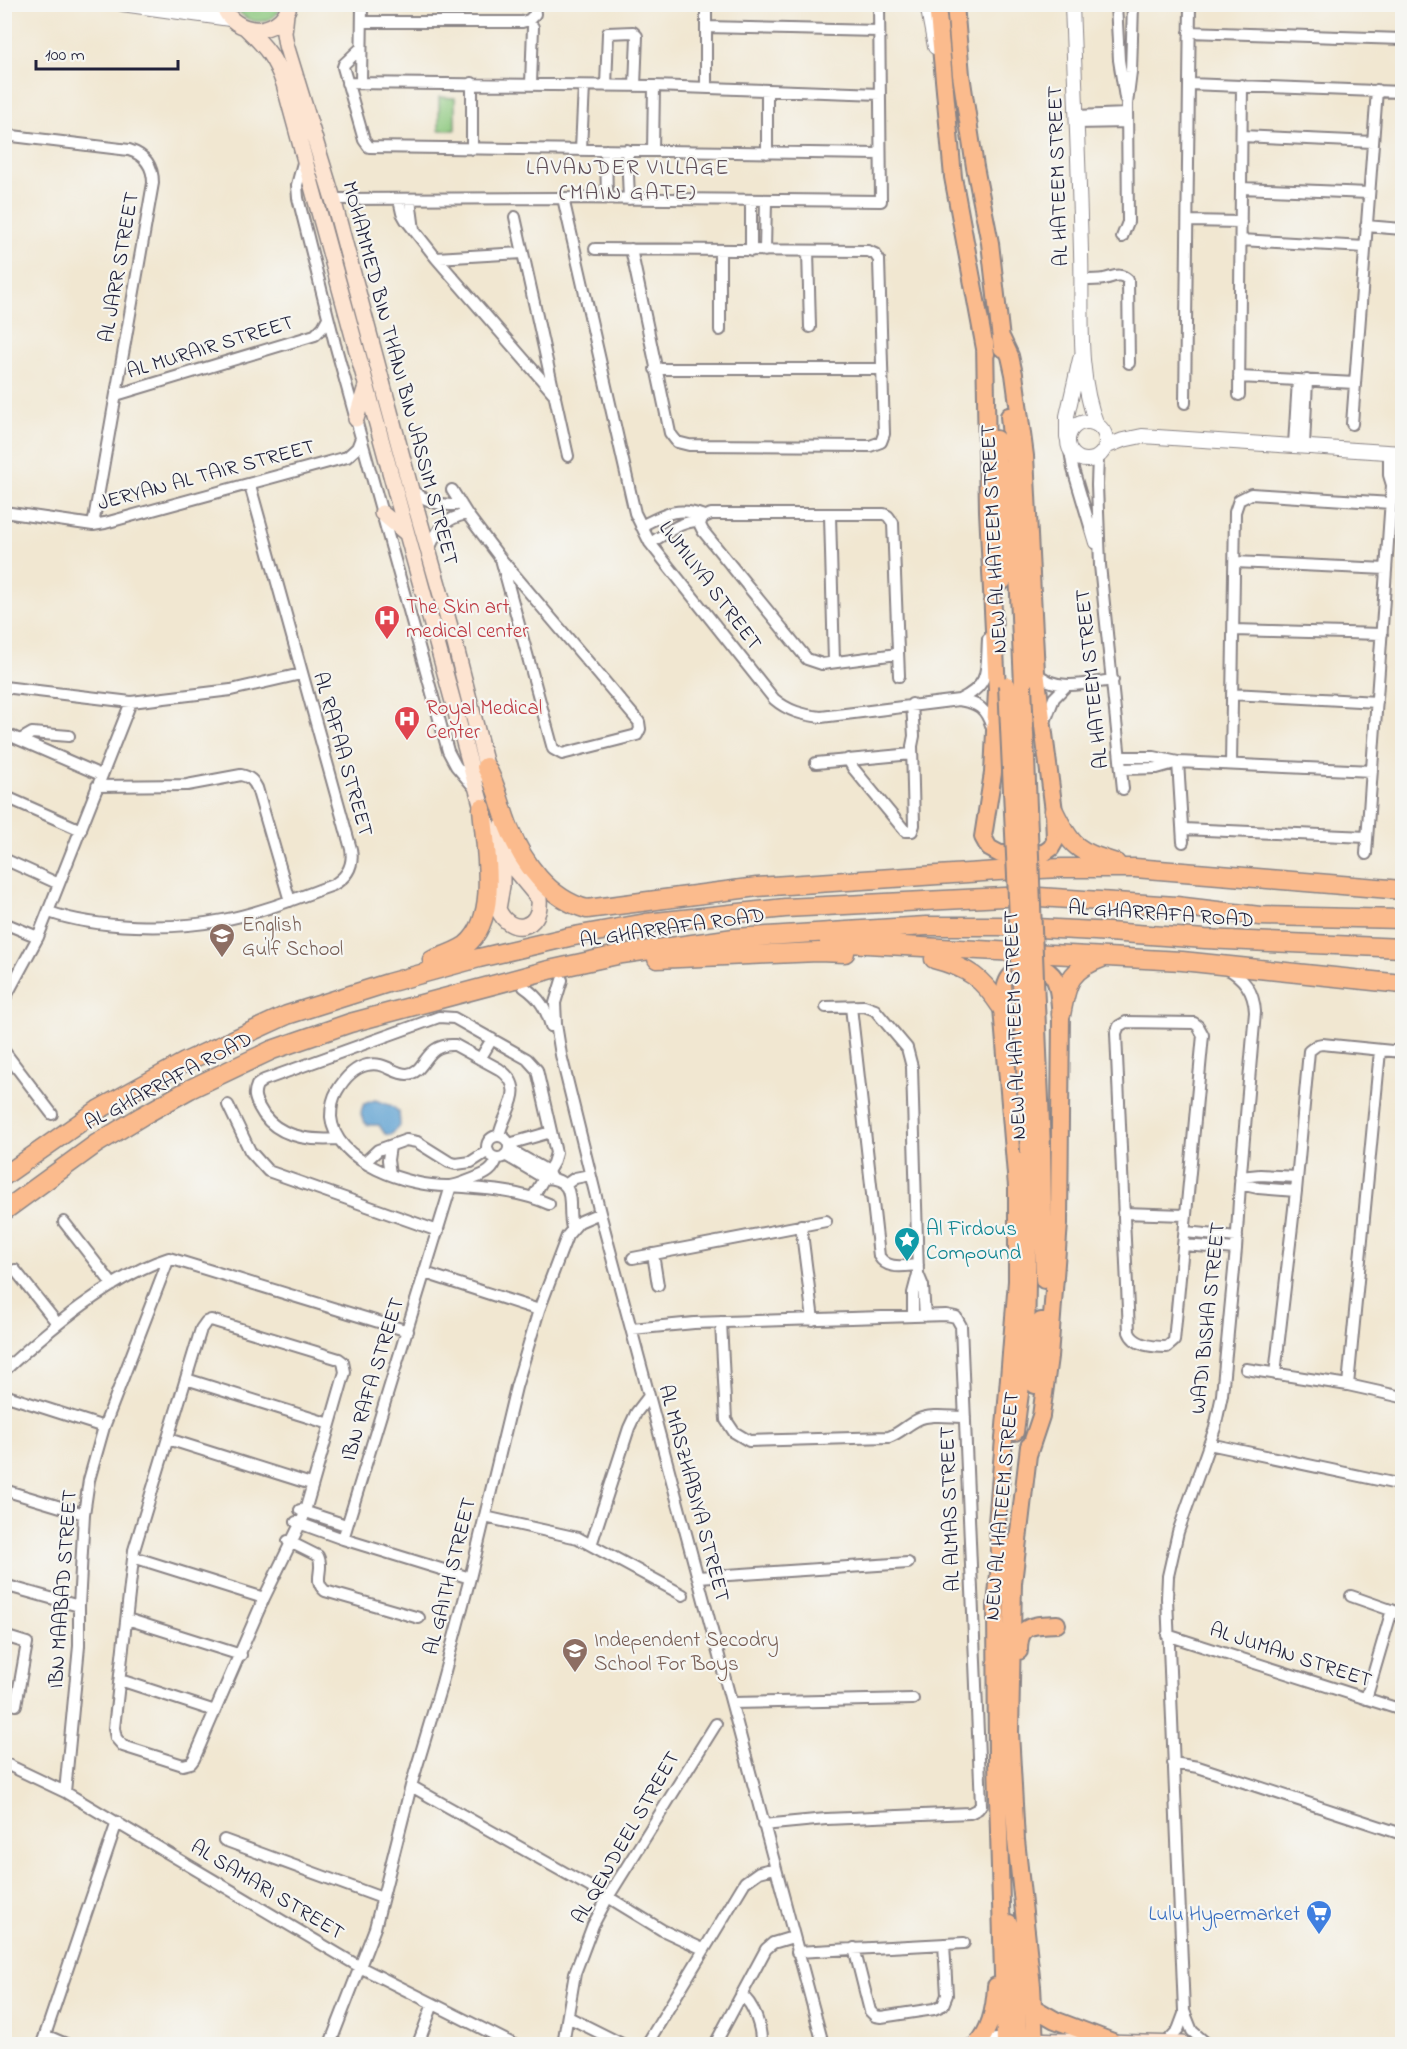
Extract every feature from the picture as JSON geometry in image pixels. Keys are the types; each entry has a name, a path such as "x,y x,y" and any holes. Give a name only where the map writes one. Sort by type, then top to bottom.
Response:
{"highway":[{"path":"486,767 496,785 508,827 523,856 553,891 576,906 587,909 757,887 998,871 1135,868 1402,890"},
{"path":"388,983 418,965 464,946 481,926 486,912 487,890 480,800"},
{"path":"1054,811 1068,839 1080,850 1135,868"},
{"path":"646,923 810,883"},
{"name":"AL GHARRAFA ROAD","path":"4,1176 98,1110 185,1062 287,1015 388,983 525,946 646,923 785,908 1024,896 1176,906 1260,916 1402,919"},
{"name":"AL GHARRAFA ROAD","path":"4,1211 96,1144 142,1116 272,1050 312,1035 426,1003 549,970 622,954 735,938 926,926 999,926 1402,948"},
{"path":"735,938 1108,956 1218,964 1402,984"},
{"path":"426,1003 443,1002 562,980 641,960 818,952 934,959 1065,963 1080,955"},
{"path":"1061,1016 1066,990 1072,977 1081,967 1108,956"},
{"path":"934,959 952,964 977,976 1002,1008"}],"main road":[{"path":"222,4 230,19"},
{"name":"NEW AL HATEEM STREET","path":"937,4 953,177 985,343 998,463 1015,685"},
{"name":"NEW AL HATEEM STREET","path":"955,4 975,167 990,243 1002,339 1012,458 1015,685 1035,1150 1044,1282 1028,1455 1013,1583 1010,1732 1016,1840 1034,2008 1020,2043"},
{"path":"246,28 257,30 268,28 278,23 288,9"},
{"name":"MOHAMMED BIN THANI BIN JASSIM STREET","path":"230,19 246,28 264,45 278,65 480,800 502,871 498,909 507,922 514,926 529,924 538,915 539,899 514,869 455,644 428,553 333,200 286,45 284,33 288,9"},
{"path":"985,343 988,511 997,670 996,737 983,837 989,848 1000,854 1044,853 1055,841 1054,811 1036,672 1025,456 1014,374 1010,356 1002,339"},
{"path":"356,419 366,386"},
{"path":"382,513 406,533"},
{"path":"1000,1552 997,1523 1017,1281 1017,1186 1002,1008 1005,986 1010,977 1015,972 1026,968 1038,967 1052,974 1056,984 1061,1016 1059,1223 1050,1357 1041,1416 1028,1455"},
{"name":"NEW AL HATEEM STREET","path":"1020,2043 1003,1953 996,1704 996,1606 1000,1552 1026,1346 1035,1150"},
{"path":"1010,1732 1017,1707 1021,1634 1028,1627 1057,1624"},
{"path":"1002,1906 1014,1941 1020,2043 1184,2044"},
{"path":"976,2044 986,2033 993,2009 998,1970 1003,1953"},
{"path":"1034,2008 1054,2020 1113,2042"}],"street":[{"path":"122,4 230,19"},
{"path":"361,83 362,4"},
{"path":"362,22 522,22 529,20 535,14 534,4"},
{"path":"706,4 706,88"},
{"path":"333,200 608,198 881,201 879,4"},
{"path":"927,4 943,82"},
{"name":"AL HATEEM STREET","path":"1072,4 1083,345 1088,394 1099,427"},
{"path":"1116,4 1119,60 1127,113"},
{"path":"1122,237 1128,222 1127,113 1133,4"},
{"path":"1185,404 1190,4"},
{"path":"531,84 533,27"},
{"path":"706,27 879,31"},
{"path":"606,86 608,33 633,32 637,36 634,86"},
{"path":"1189,32 1402,39"},
{"path":"361,48 344,64 344,71 364,140 369,147 880,154"},
{"path":"347,83 634,86 880,94"},
{"path":"472,84 472,149"},
{"path":"1189,84 1402,92"},
{"path":"1239,395 1242,85"},
{"path":"581,149 584,86"},
{"path":"653,151 654,87"},
{"path":"767,90 767,153"},
{"path":"1352,424 1377,90"},
{"path":"1076,119 1127,113"},
{"name":"AL JARR STREET","path":"4,135 129,150 140,154 150,166 153,183 93,525"},
{"path":"1242,136 1373,142"},
{"path":"606,150 608,198"},
{"path":"627,150 629,199"},
{"name":"MOHAMMED BIN THANI BIN JASSIM STREET","path":"304,159 297,185 298,198 335,344 448,752 480,800"},
{"path":"1241,188 1369,193"},
{"name":"LIJMILIYA STREET","path":"563,198 635,513 650,543 774,699 782,706 804,715 820,717 958,700 972,702 983,708 996,737"},
{"path":"404,200 402,213 414,230 555,395"},
{"path":"751,200 752,251"},
{"path":"765,251 766,200"},
{"path":"515,217 568,456"},
{"path":"1188,221 1241,222"},
{"path":"1366,226 1402,229"},
{"path":"1241,240 1365,247"},
{"path":"595,249 631,249 720,251 868,251 877,256 884,434 878,444 870,446 683,444 677,442 670,433 631,249"},
{"path":"720,251 720,330"},
{"path":"808,251 810,327"},
{"path":"436,258 523,253"},
{"path":"1082,276 1102,279 1123,275 1130,283 1129,363"},
{"name":"AL MURAIR STREET","path":"315,335 328,318"},
{"name":"AL MURAIR STREET","path":"116,395 315,335 325,337 335,344"},
{"name":"AL HATEEM STREET","path":"1083,345 1068,416 1069,445 1073,469 1100,565"},
{"path":"655,369 882,369"},
{"path":"1239,377 1355,383"},
{"path":"1299,446 1303,380"},
{"path":"1142,436 1123,440 1091,460 1076,457 1069,445 1070,432 1076,425 1089,422 1099,427 1142,436 1397,452 1398,475 1392,485 1366,854"},
{"path":"1099,427 1105,437 1102,452"},
{"name":"JERYAN AL TAIR STREET","path":"347,457 357,448 361,438"},
{"name":"AL HATEEM STREET","path":"1102,452 1097,485 1100,565 1123,789"},
{"name":"JERYAN AL TAIR STREET","path":"4,512 93,525 120,520 347,457 362,459 368,464"},
{"name":"AL RAFAA STREET","path":"49,912 74,919 129,925 223,920 290,901 341,881 350,869 351,849 250,484"},
{"path":"411,490 440,505 450,507 461,504"},
{"path":"452,490 501,559 639,722 640,729 637,735 562,754 553,749 501,559"},
{"path":"1231,764 1236,506 1245,495 1251,494 1391,503"},
{"path":"641,526 674,511 692,511 702,518 704,531 803,655 817,663 897,654"},
{"path":"428,553 443,524 455,516 467,514"},
{"path":"650,543 681,524 702,518 884,514 891,519 898,676"},
{"path":"830,515 834,662"},
{"path":"1235,562 1386,569"},
{"path":"958,700 976,690 985,676 993,604"},
{"path":"1234,630 1382,634"},
{"path":"1036,672 1049,682 1067,685 1113,680"},
{"path":"4,687 131,702 231,690 301,674"},
{"path":"1043,731 1050,704 1067,685"},
{"path":"1232,694 1377,702"},
{"path":"6,996 49,912 131,702"},
{"path":"849,759 853,768 905,831 914,829 912,750 909,738 908,705"},
{"path":"4,733 99,780 187,785 241,776 248,777 254,781 257,788 290,901"},
{"path":"20,740 32,733 69,736"},
{"path":"816,763 912,750"},
{"path":"1121,757 1154,757 1178,762 1372,771"},
{"path":"1122,769 1157,768 1178,762"},
{"path":"1178,762 1183,842"},
{"path":"4,796 81,830"},
{"path":"1182,829 1367,837"},
{"path":"4,859 59,884"},
{"path":"4,923 38,937"},
{"name":"WADI BISHA STREET","path":"1207,2044 1192,2031 1184,2010 1167,1598 1172,1554 1209,1444 1222,1395 1255,1017 1253,998 1247,985 1237,975 1218,964"},
{"name":"AL MASZHABIYA STREET","path":"561,1055 554,1008 562,980"},
{"name":"AL MASZHABIYA STREET","path":"524,987 534,994 547,1011 561,1055 600,1213 823,2044"},
{"path":"851,1006 879,1256 889,1266 918,1269"},
{"path":"826,1007 868,1007 878,1012 906,1048 911,1060 918,1269 913,1293 913,1316"},
{"path":"337,1139 306,1138 278,1129 265,1118 255,1098 255,1089 264,1080 362,1045 444,1017 454,1018 528,1059 535,1066 556,1153 547,1175 532,1197"},
{"path":"1126,1022 1189,1022 1198,1026 1203,1035 1185,1215 1184,1245 1172,1344 1164,1348 1134,1341 1129,1332 1117,1029 1126,1022"},
{"path":"480,1059 492,1039"},
{"path":"1275,1374 1309,1051 1322,1044 1402,1052"},
{"path":"362,1045 367,1065"},
{"path":"499,1136 513,1101 514,1089 505,1074 462,1048 447,1045 432,1050 418,1069 413,1072 400,1073 386,1065 367,1065 349,1074 334,1095 331,1110 332,1125 337,1139 346,1149 365,1162 390,1174 423,1184 508,1192 532,1197 549,1204"},
{"path":"4,1051 52,1114"},
{"path":"1348,1385 1380,1051"},
{"path":"228,1105 250,1151 268,1171 438,1231"},
{"path":"365,1162 373,1153 400,1141 411,1141 456,1164 471,1162 551,1132"},
{"path":"451,1186 485,1174 493,1167 501,1151 505,1138 499,1136 489,1140 501,1151 565,1185 571,1196 572,1228"},
{"path":"390,1146 388,1160 390,1174"},
{"path":"565,1185 590,1174"},
{"path":"1240,1180 1260,1175 1297,1178"},
{"path":"1240,1180 1258,1188 1296,1191"},
{"name":"IBN RAFA STREET","path":"343,1539 451,1186"},
{"path":"572,1228 589,1216 600,1213"},
{"path":"1123,1213 1185,1215"},
{"path":"633,1257 826,1221"},
{"path":"64,1222 112,1286"},
{"path":"801,1225 810,1320"},
{"name":"AL GAITH STREET","path":"330,2044 375,1928 411,1786 470,1578 516,1387 539,1310 563,1244 572,1228"},
{"path":"1185,1232 1237,1237"},
{"path":"1184,1245 1236,1249"},
{"path":"653,1254 658,1285"},
{"path":"4,1371 57,1323 112,1286 152,1263 169,1258 408,1330"},
{"name":"IBN MAABAD STREET","path":"65,1792 79,1646 79,1606 88,1480 104,1427 169,1258"},
{"path":"918,1269 923,1286 925,1316"},
{"path":"15,1270 57,1323"},
{"path":"425,1273 539,1310"},
{"name":"AL ALMAS STREET","path":"632,1329 721,1322 951,1315 956,1317 961,1326 981,1805 970,1813 826,1819 763,1825"},
{"path":"211,1320 334,1357 343,1362 345,1372 330,1424 311,1484 304,1496 298,1523 269,1580 241,1654 194,1759 187,1765 123,1746 114,1733 133,1557 201,1329 206,1322 211,1320"},
{"path":"721,1322 726,1420 734,1432 749,1441 888,1437 898,1434 917,1419 928,1416 965,1417"},
{"path":"1246,1369 1402,1396"},
{"path":"186,1379 330,1424"},
{"path":"4,1395 104,1427"},
{"path":"591,1545 628,1428 636,1413 650,1396"},
{"path":"168,1439 311,1484"},
{"path":"1209,1444 1402,1485"},
{"path":"4,1490 84,1514"},
{"path":"302,1511 346,1525"},
{"path":"485,1517 564,1534 591,1545 683,1595"},
{"path":"298,1523 470,1578"},
{"path":"290,1542 318,1556 321,1563 318,1578 321,1588 325,1591 418,1618"},
{"path":"133,1557 264,1598"},
{"path":"698,1577 908,1563"},
{"path":"4,1585 79,1606"},
{"path":"1351,1596 1397,1612 1366,1699"},
{"path":"126,1619 241,1654"},
{"name":"AL JUMAN STREET","path":"1167,1635 1402,1710"},
{"path":"4,1636 27,1643 16,1705 4,1701"},
{"path":"120,1680 215,1711"},
{"path":"732,1703 913,1699"},
{"name":"AL QENDEEL STREET","path":"563,2044 575,1973 594,1925 608,1897 716,1724"},
{"name":"AL SAMARI STREET","path":"4,1763 65,1792 360,1967 513,2044"},
{"path":"1173,1763 1198,1767 1402,1834"},
{"path":"411,1786 662,1930 703,1949"},
{"path":"66,2044 44,2040 117,1822"},
{"path":"224,1840 382,1898"},
{"path":"647,2044 745,1882 759,1872 775,1868"},
{"path":"715,2044 769,1946 793,1937"},
{"path":"797,1952 964,1942"},
{"path":"854,1948 870,2011 874,2016 881,2017 934,2009 943,2005 947,1995 944,1944"},
{"path":"741,1995 748,2000 752,2009 761,2044"},
{"path":"418,2044 433,2004"},
{"name":"WADI BISHA STREET","path":"1165,2044 1178,2030 1184,2010"},
{"path":"568,2017 622,2044"},
{"path":"976,2044 1020,2043"}],"green space":[{"path":"235,5 283,5 272,17 259,22 245,17"},
{"path":"439,97 455,98 455,130 439,130"}],"water":[{"path":"375,1100 392,1106 399,1112 400,1125 391,1135 385,1134 379,1125 367,1125 362,1118 364,1104"}],"place":[{"name":"The Skin art medical center","path":"387,641"},
{"name":"Royal Medical Center","path":"407,742"},
{"name":"English Gulf School","path":"222,959"},
{"name":"Al Firdous Compound","path":"907,1263"},
{"name":"Independent Secodry School For Boys","path":"575,1674"},
{"name":"Lulu Hypermarket","path":"1319,1936"}],"district":[{"name":"LAVANDER VILLAGE (MAIN GATE)","path":"628,178"}]}
